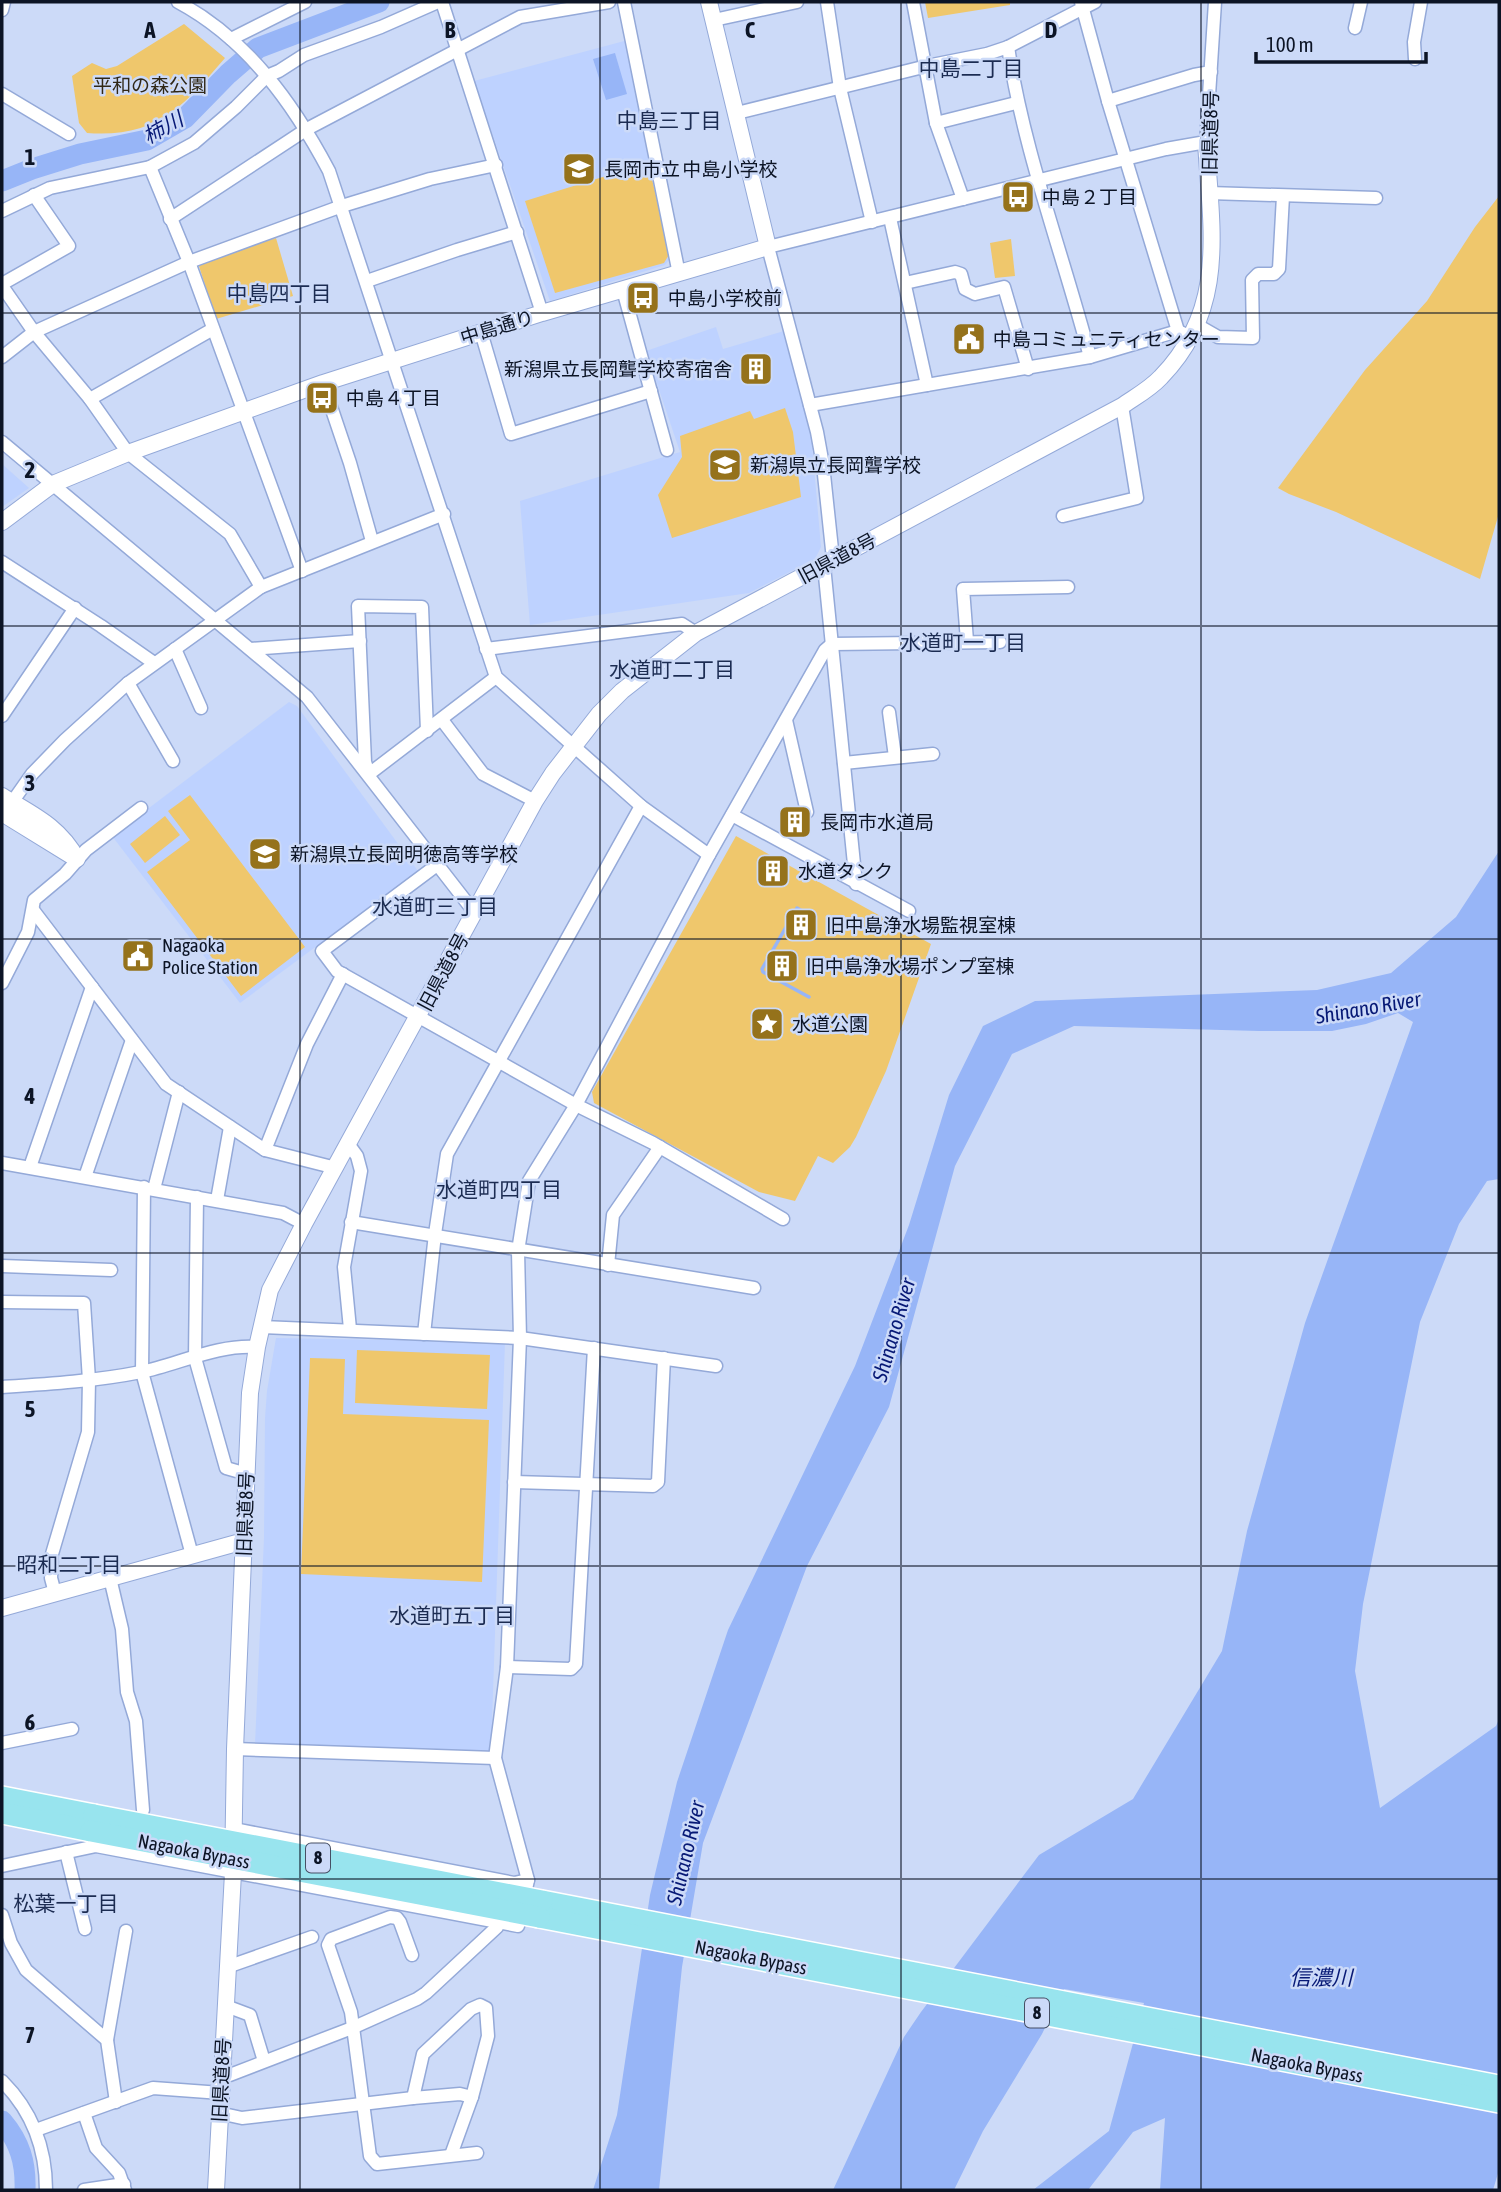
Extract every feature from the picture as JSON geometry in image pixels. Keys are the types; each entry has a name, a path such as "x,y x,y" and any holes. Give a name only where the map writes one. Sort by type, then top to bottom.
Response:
{"highway":[{"name":"Nagaoka Bypass","path":"2,1797 92,1823"},
{"name":"Nagaoka Bypass","path":"2,1814 92,1823 541,1909 1499,2102"},
{"name":"Nagaoka Bypass","path":"576,1916 1499,2086"}],"street":[{"path":"2,10 4,2"},
{"path":"177,2 234,42 264,73 307,129 329,171 496,677 641,806 709,855"},
{"path":"234,42 305,2"},
{"path":"2,211 50,188 150,167 194,143 236,107 264,73 279,71 304,55 440,2 458,48 542,313"},
{"path":"170,219 307,129 520,17 609,2"},
{"path":"624,2 679,274"},
{"path":"709,2 823,465 832,644 856,884"},
{"path":"714,20 797,2"},
{"path":"827,2 840,88 872,222"},
{"path":"913,2 936,123 963,199"},
{"name":"旧県道8号","path":"216,2190 233,1873 235,1749 250,1393 270,1290 535,801 599,714 622,691 696,633 1122,406 1160,378 1207,300 1211,268 1206,142 1215,2"},
{"path":"1355,28 1361,2"},
{"path":"1415,59 1414,42 1421,2"},
{"path":"737,113 927,66 987,54 1008,47 1086,4 1108,101 1126,160 1188,331"},
{"path":"1008,47 1017,103 1090,357"},
{"path":"1108,101 1211,72"},
{"path":"2,94 69,134"},
{"path":"936,123 1017,103"},
{"path":"768,247 1206,142"},
{"path":"2,357 34,332 190,262 342,206 430,179 496,165"},
{"path":"150,167 190,262 242,412 302,571"},
{"path":"1209,193 1376,198"},
{"path":"34,195 69,246 2,285 34,332 90,399 128,453 230,534 261,586"},
{"path":"810,405 1090,357 1188,331 1218,337 1252,338 1252,280 1258,274 1274,275 1279,269 1283,196"},
{"path":"890,218 927,385"},
{"path":"367,281 517,232"},
{"name":"中島通り","path":"2,522 53,484 128,453 242,412 393,359 768,247"},
{"path":"905,283 955,272 961,274 965,289 975,294 1004,287 1028,369"},
{"path":"623,290 667,450"},
{"path":"90,399 213,329"},
{"path":"481,332 511,434 651,391"},
{"path":"323,383 372,541"},
{"path":"1063,516 1136,498 1122,406"},
{"path":"2,442 307,697 475,913"},
{"path":"77,859 4,809 32,774 65,740 128,683 261,586 444,514"},
{"path":"2,562 154,663"},
{"path":"967,641 963,589 1068,587"},
{"path":"369,775 365,762 358,606 422,607 427,731"},
{"path":"2,716 6,701 75,608"},
{"path":"486,649 682,624 696,633"},
{"path":"251,649 360,641"},
{"path":"2,1866 96,1846 518,1926 528,1880 495,1758 506,1667 520,1338 519,1251 529,1181 576,1105 709,855 825,650 832,644 1000,642"},
{"path":"175,649 201,708"},
{"path":"369,775 496,677"},
{"path":"128,683 173,761"},
{"path":"889,712 895,757"},
{"path":"442,720 483,774 535,801"},
{"path":"786,720 807,812"},
{"path":"844,763 933,754"},
{"path":"424,1334 447,1154 641,806"},
{"path":"2,983 27,932 34,900 65,874 77,859 141,808"},
{"path":"732,815 909,911"},
{"path":"437,865 322,951 337,971 576,1105 660,1147 783,1219"},
{"path":"33,910 160,1078 265,1150 336,1168"},
{"path":"265,1150 307,1044 343,974"},
{"path":"30,1167 92,987"},
{"path":"85,1177 132,1040"},
{"path":"179,1092 149,1188 142,1372 192,1555"},
{"path":"217,1200 230,1127"},
{"path":"349,1145 357,1156 361,1171 344,1267 350,1329"},
{"path":"608,1265 613,1214 660,1147"},
{"path":"2,1163 283,1213 304,1224"},
{"path":"197,1197 195,1357 226,1468 247,1474"},
{"path":"351,1222 754,1288"},
{"path":"2,1266 111,1270"},
{"path":"2,1302 84,1303 89,1380 88,1432 50,1566 55,1593"},
{"path":"262,1327 520,1338 716,1366"},
{"path":"2,1387 89,1380 142,1372 237,1345 257,1347"},
{"path":"506,1667 571,1669 576,1664 594,1348"},
{"path":"514,1482 653,1486 658,1482 664,1358"},
{"path":"2,1608 244,1541"},
{"path":"110,1578 122,1629 127,1692 137,1730 143,1811"},
{"path":"2,1743 72,1729"},
{"path":"235,1749 495,1758"},
{"path":"234,1829 514,1883 528,1880"},
{"path":"66,1852 85,1929"},
{"path":"2,1915 11,1943 26,1970 107,2040"},
{"path":"412,1955 397,1917 390,1917 331,1939 328,1945 351,2012 370,2156 377,2164 477,2152"},
{"path":"36,2130 153,2088 222,2085 264,2061 352,2028 426,1993 497,1927 499,1922"},
{"path":"116,2102 107,2040 126,1931"},
{"path":"228,1967 312,1937"},
{"path":"413,2098 423,2054 471,2008 480,2005 486,2008 488,2036 472,2097 451,2155"},
{"path":"226,2006 250,2015 264,2061"},
{"path":"2,2081 18,2100 36,2130 43,2153 46,2190"},
{"path":"219,2113 243,2118 413,2098 460,2094 472,2097"},
{"path":"84,2113 96,2148 119,2173 125,2187 84,2190"}],"shaded area":[{"name":"長岡市立 中島小学校","path":"628,40 672,256 665,265 550,301 474,81"},
{"name":"新潟県立長岡聾学校","path":"716,327 723,349 784,331 811,433 821,547 815,559 749,593 530,625 520,501 680,452 646,351"},
{"path":"2,464 29,488 2,507"},
{"name":"新潟県立長岡明徳高等学校","path":"289,702 297,706 418,871 240,1003 112,836"},
{"path":"276,1338 505,1342 491,1751 255,1744 264,1538 265,1418"}],"green space":[{"path":"925,2 1010,2 1010,5 928,18"},
{"name":"平和の森公園","path":"184,24 225,58 210,75 181,105 150,124 111,133 87,133 79,123 72,76 92,63 106,69 117,66"},
{"path":"648,163 670,253 664,263 555,293 525,201"},
{"path":"1499,196 1499,513 1480,579 1278,488 1365,370 1427,301 1475,227"},
{"path":"276,238 293,296 216,319 198,263"},
{"path":"1011,239 1015,276 995,278 990,243"},
{"path":"785,408 793,432 801,497 672,538 658,495 682,457 680,436 750,411 754,419"},
{"path":"190,795 305,947 241,996 147,872 190,840 168,811"},
{"path":"165,816 180,835 145,863 130,844"},
{"name":"水道公園","path":"736,836 931,944 886,1071 856,1137 850,1147 833,1163 818,1156 795,1201 759,1192 594,1103 592,1092"},
{"path":"357,1350 490,1355 487,1409 355,1403"},
{"path":"310,1358 345,1359 343,1414 489,1420 482,1582 301,1574"}],"water":[{"path":"615,53 627,94 606,100 593,59"},
{"name":"信濃川","path":"1499,851 1499,1179 1487,1181 1459,1224 1420,1322 1363,1604 1355,1671 1380,1808 1496,1726 1499,1719 1499,2170 1493,2190 1160,2190 1165,2118 1133,2132 1088,2190 1033,2190 1109,2131 1144,2003 1064,1989 1042,2034 983,2131 954,2190 833,2190 904,2037 921,2012 1039,1855 1133,1799 1222,1651 1247,1531 1305,1323 1413,1022 1398,1013 1366,1024 1332,1031 1074,1026 1012,1054 955,1166 889,1407 807,1566 703,1843 682,1967 659,2190 593,2190 617,2115 650,1895 677,1782 728,1630 855,1366 909,1225 949,1095 983,1026 1035,1001 1317,990 1391,973 1456,917"}],"waterway":[{"name":"柿川","path":"2,181 80,154 147,140 185,118 258,48 379,2"},
{"path":"802,911 797,908 762,969 809,997"},
{"name":"柿川","path":"2,2121 21,2153 25,2190"}],"place":[{"name":"長岡市立 中島小学校","path":"579,169"},
{"name":"中島２丁目","path":"1018,197"},
{"name":"中島小学校前","path":"643,298"},
{"name":"中島コミュニティセンター","path":"969,339"},
{"name":"新潟県立長岡聾学校寄宿舎","path":"756,369"},
{"name":"中島４丁目","path":"322,398"},
{"name":"新潟県立長岡聾学校","path":"725,465"},
{"name":"長岡市水道局","path":"795,822"},
{"name":"新潟県立長岡明徳高等学校","path":"265,854"},
{"name":"水道タンク","path":"773,871"},
{"name":"旧中島浄水場監視室棟","path":"801,925"},
{"name":"Nagaoka Police Station","path":"138,956"},
{"name":"旧中島浄水場ポンプ室棟","path":"782,966"},
{"name":"水道公園","path":"767,1024"}],"district":[{"name":"中島二丁目","path":"971,69"},
{"name":"中島三丁目","path":"669,121"},
{"name":"中島四丁目","path":"279,294"},
{"name":"水道町一丁目","path":"963,643"},
{"name":"水道町二丁目","path":"672,670"},
{"name":"水道町三丁目","path":"435,907"},
{"name":"水道町四丁目","path":"499,1190"},
{"name":"昭和二丁目","path":"69,1565"},
{"name":"水道町五丁目","path":"452,1616"},
{"name":"松葉一丁目","path":"66,1904"}],"water label":[{"name":"Shinano River","path":"1368,1008"},
{"name":"Shinano River","path":"894,1330"},
{"name":"Shinano River","path":"686,1853"}]}
